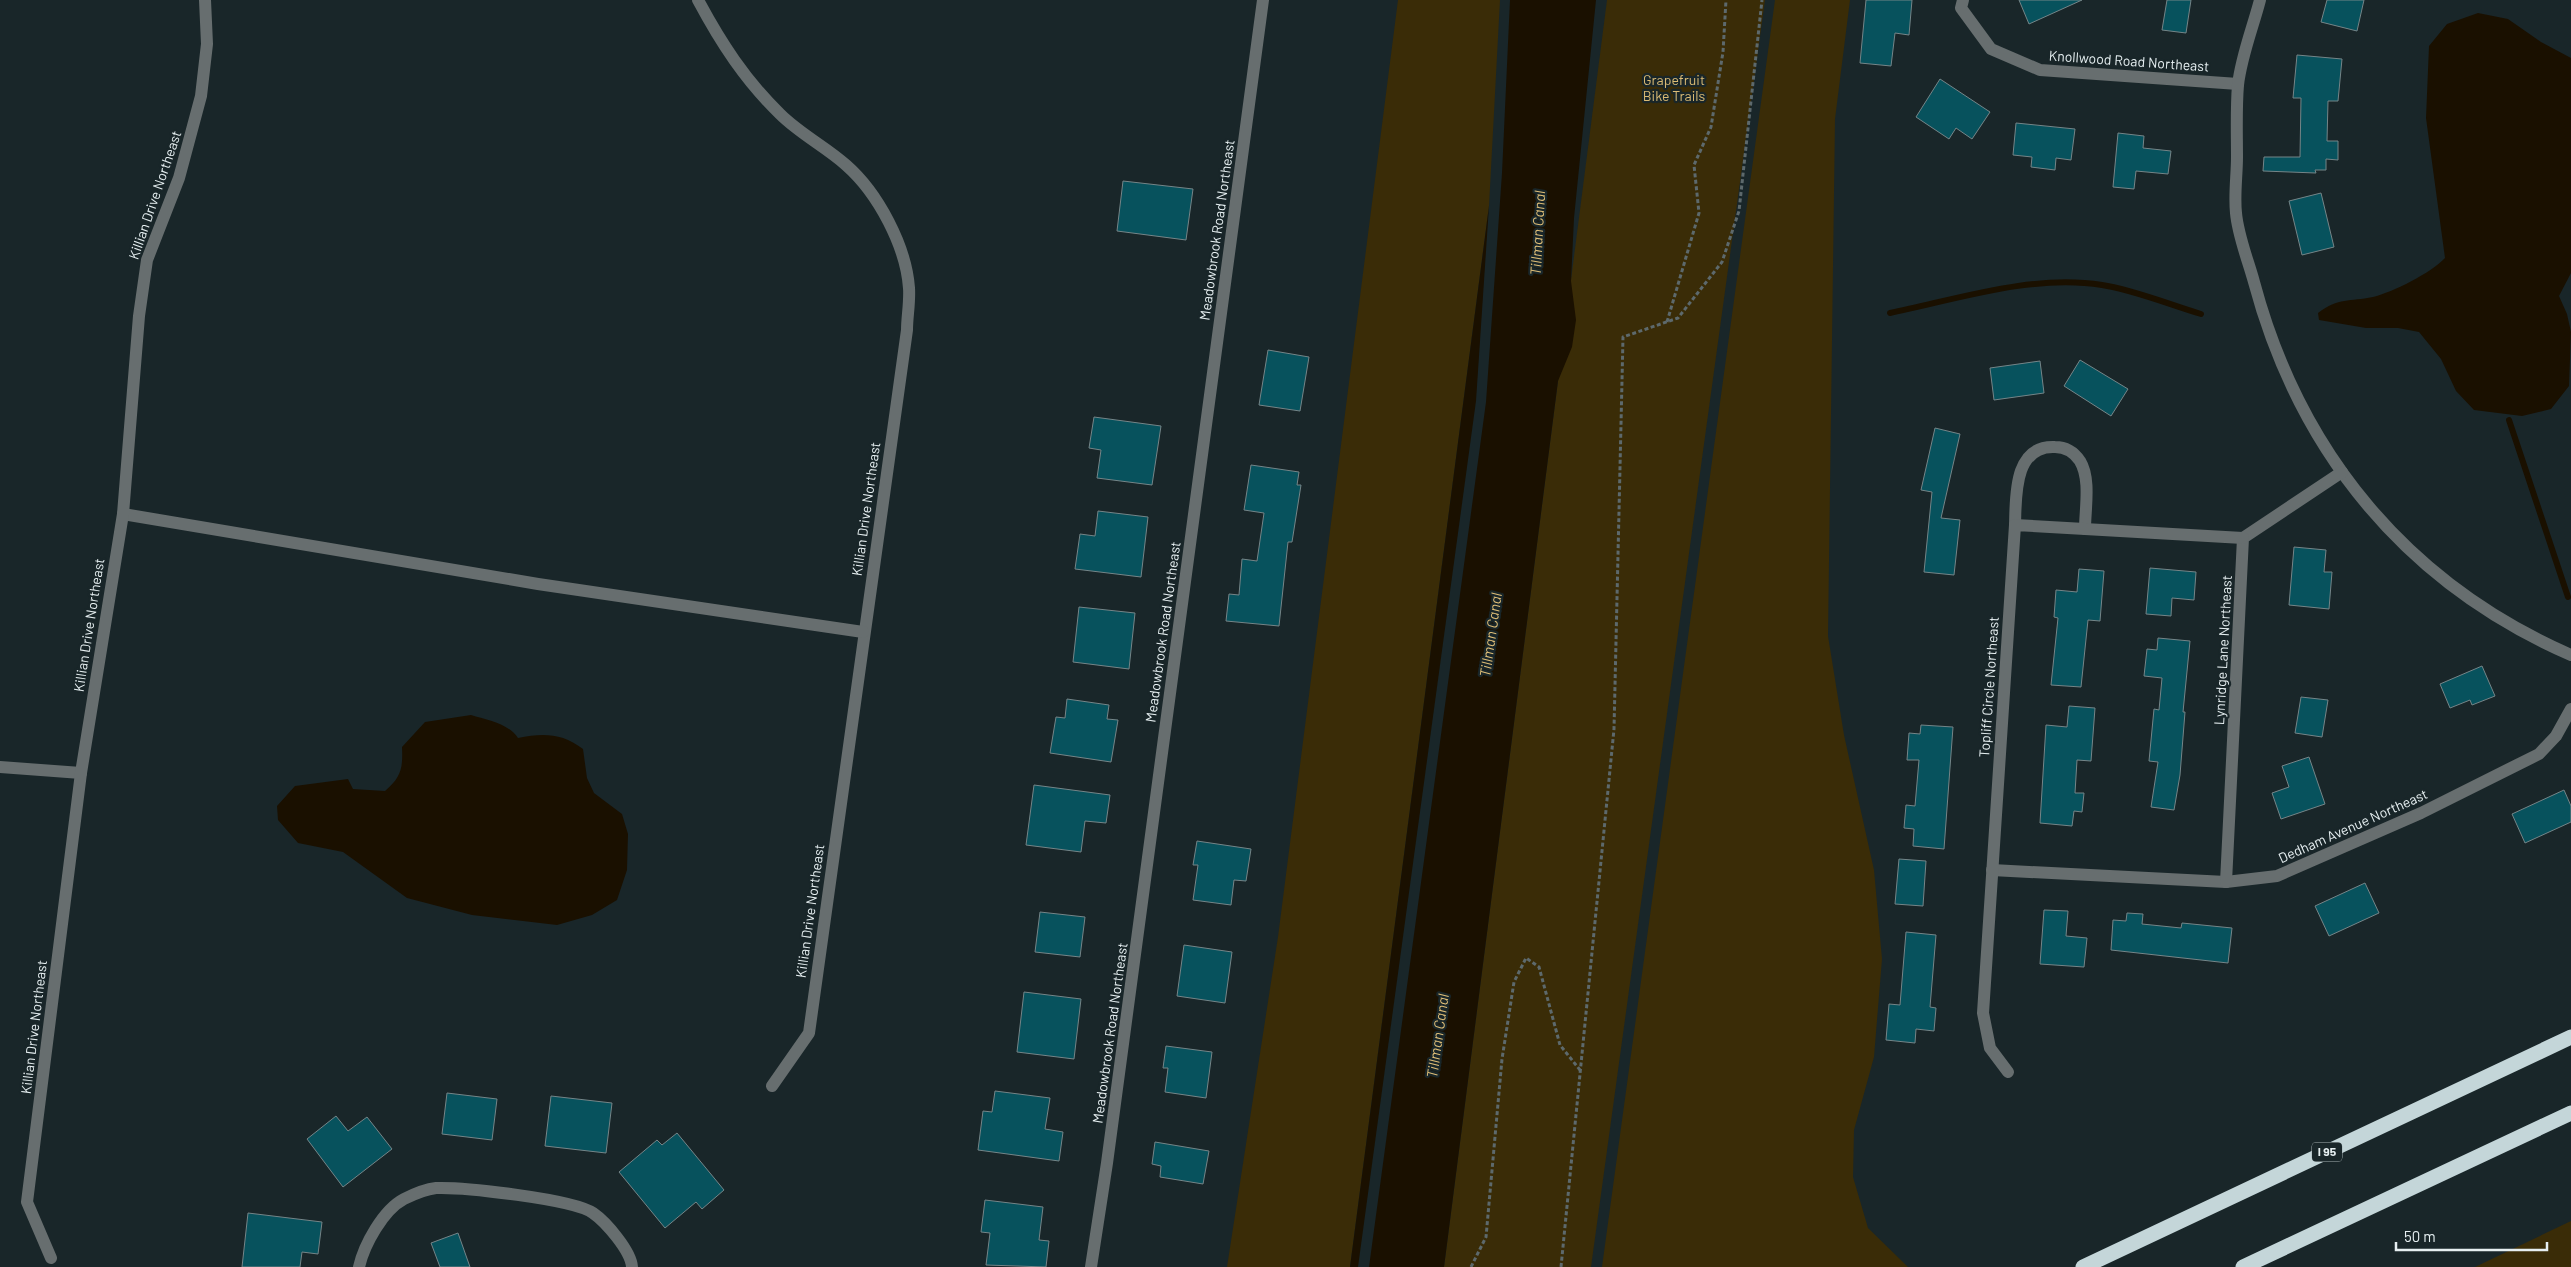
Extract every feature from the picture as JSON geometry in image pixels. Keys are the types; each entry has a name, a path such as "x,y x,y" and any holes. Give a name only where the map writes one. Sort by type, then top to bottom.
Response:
{"highway":[{"name":"I 95","path":"2083,1267 2571,1037"},
{"path":"2243,1267 2571,1113"}],"street":[{"name":"Killian Drive Northeast","path":"50,1258 27,1202 81,773 123,514 139,316 147,260 179,178 201,96 207,44 206,0"},
{"name":"Killian Drive Northeast","path":"698,0 720,42 747,80 781,116 818,146 845,164 856,175 897,237 909,288 907,330 809,1033 772,1086"},
{"name":"Meadowbrook Road Northeast","path":"1091,1267 1109,1153 1263,0"},
{"name":"Knollwood Road Northeast","path":"1963,0 1961,8 1991,49 2040,70 2238,84"},
{"path":"2260,0 2238,84 2236,214 2264,317 2284,372 2312,426 2342,472 2389,530 2424,564 2466,598 2536,640 2571,655"},
{"name":"Topliff Circle Northeast","path":"2008,1072 1990,1048 1983,1013 2017,484 2022,466 2028,458 2047,446 2066,448 2080,462 2086,491 2085,529"},
{"path":"2015,525 2243,538 2342,472"},
{"path":"123,514 538,584 864,632"},
{"name":"Lynridge Lane Northeast","path":"2226,882 2243,538"},
{"name":"Dedham Avenue Northeast","path":"1992,870 2226,882 2277,876 2421,813 2539,754 2556,736 2571,708"},
{"path":"0,768 81,773"},
{"path":"358,1267 377,1225 403,1199 434,1188 481,1191 565,1203 592,1212 615,1234 632,1267"}],"path":[{"path":"1667,322 1699,213 1694,165 1711,127 1723,52 1726,0"},
{"path":"1561,1267 1614,728 1623,337 1678,318 1722,262 1739,211 1762,0"},
{"path":"1471,1267 1486,1237 1502,1059 1514,982 1526,958 1539,967 1560,1045 1581,1070"}],"green space":[{"path":"1398,0 1500,0 1489,206 1350,1267 1227,1267 1278,937"},
{"name":"Grapefruit Bike Trails","path":"1607,0 1765,0 1591,1267 1444,1267"},
{"path":"1775,0 1850,0 1835,119 1828,636 1844,735 1874,870 1882,959 1874,1057 1854,1130 1853,1177 1868,1228 1908,1267 1602,1267"},
{"path":"2571,1221 2571,1267 2475,1267"}],"water":[{"name":"Tillman Canal","path":"1510,0 1596,0 1574,218 1571,281 1576,320 1572,347 1558,381 1444,1267 1369,1267 1486,402 1502,173"},
{"path":"2478,13 2508,19 2541,42 2571,58 2571,273 2559,296 2567,314 2571,332 2569,386 2551,409 2522,416 2474,410 2456,391 2441,359 2419,332 2398,328 2366,328 2319,320 2318,313 2338,302 2373,297 2391,291 2431,270 2445,258 2426,118 2429,46 2447,24"},
{"path":"1489,206 1476,401 1358,1267 1350,1267"},
{"path":"471,715 503,725 518,738 536,735 560,737 583,749 587,778 594,793 622,814 628,834 627,870 617,900 592,915 557,925 472,915 407,898 343,852 298,843 278,820 277,806 295,786 348,779 353,789 385,791 395,781 400,772 402,747 425,722"}],"building":[{"path":"1866,0 1912,0 1909,35 1895,33 1891,66 1860,63"},
{"path":"2019,0 2082,0 2029,24"},
{"path":"2167,0 2191,0 2186,33 2162,30"},
{"path":"2327,0 2364,0 2357,31 2321,22"},
{"path":"2297,55 2342,59 2338,101 2328,101 2327,141 2338,141 2338,160 2326,159 2326,170 2315,170 2316,173 2263,171 2264,157 2300,157 2301,98 2293,98"},
{"path":"1940,79 1990,112 1972,139 1956,128 1949,139 1916,117"},
{"path":"2016,123 2075,129 2071,160 2056,158 2055,170 2031,167 2032,157 2013,155"},
{"path":"2118,133 2144,136 2143,148 2171,151 2168,174 2136,171 2134,189 2113,187"},
{"path":"1123,181 1193,189 1186,240 1117,231"},
{"path":"2321,193 2334,247 2302,255 2289,201"},
{"path":"1268,350 1309,357 1300,411 1259,405"},
{"path":"2080,360 2128,389 2111,416 2064,386"},
{"path":"2040,361 2044,393 1994,400 1990,368"},
{"path":"1094,417 1161,426 1152,485 1097,478 1101,450 1089,448"},
{"path":"1935,428 1960,434 1941,518 1960,520 1954,575 1924,572 1932,492 1921,490"},
{"path":"1251,465 1299,472 1297,485 1301,485 1292,542 1288,542 1279,626 1226,621 1229,594 1239,595 1242,559 1257,561 1264,513 1244,510"},
{"path":"1098,511 1148,517 1141,577 1075,569 1080,534 1095,536"},
{"path":"2294,547 2326,550 2324,572 2332,572 2329,609 2289,605"},
{"path":"2150,568 2196,572 2194,600 2172,598 2171,616 2146,614"},
{"path":"2079,569 2104,571 2100,621 2088,620 2081,687 2051,685 2058,618 2054,617 2056,590 2077,592"},
{"path":"1079,607 1135,613 1129,669 1073,662"},
{"path":"2158,638 2190,641 2183,712 2185,712 2180,775 2174,810 2151,807 2158,762 2149,761 2154,709 2159,710 2162,678 2144,676 2147,649 2157,650"},
{"path":"2482,666 2495,696 2472,705 2470,700 2450,708 2440,684"},
{"path":"2301,697 2328,700 2322,737 2295,733"},
{"path":"1067,699 1109,705 1107,719 1118,720 1111,762 1050,753 1056,717 1065,718"},
{"path":"2069,706 2095,708 2091,761 2077,760 2075,793 2084,793 2082,812 2074,811 2072,826 2040,823 2046,725 2067,727"},
{"path":"1921,725 1953,727 1944,849 1913,846 1914,829 1904,828 1906,805 1915,806 1919,760 1907,760 1909,733 1920,734"},
{"path":"2309,757 2325,804 2281,819 2272,793 2289,787 2282,766"},
{"path":"1034,785 1110,795 1106,823 1085,821 1081,852 1026,845"},
{"path":"2564,790 2571,806 2571,822 2525,843 2512,814"},
{"path":"1197,841 1251,849 1246,881 1234,880 1231,905 1193,900 1198,865 1193,865"},
{"path":"1899,859 1926,861 1923,906 1895,904"},
{"path":"2365,883 2379,913 2329,936 2315,906"},
{"path":"2044,910 2068,911 2066,936 2087,938 2084,967 2040,964"},
{"path":"1040,912 1085,917 1080,957 1035,952"},
{"path":"2127,913 2143,914 2142,924 2181,928 2182,923 2232,928 2228,963 2111,950 2113,920 2126,921"},
{"path":"1906,932 1936,935 1930,1007 1936,1008 1934,1031 1916,1029 1915,1043 1886,1040 1889,1004 1900,1005"},
{"path":"1184,945 1232,952 1225,1003 1177,996"},
{"path":"1024,992 1081,999 1074,1059 1017,1052"},
{"path":"1166,1046 1212,1052 1206,1098 1165,1092 1168,1068 1163,1068"},
{"path":"995,1091 1050,1098 1045,1129 1063,1132 1059,1161 978,1150 983,1111 992,1112"},
{"path":"447,1093 497,1099 492,1140 442,1134"},
{"path":"551,1096 612,1103 606,1153 545,1146"},
{"path":"336,1116 348,1131 367,1117 392,1149 343,1187 307,1139"},
{"path":"677,1133 724,1190 702,1209 696,1202 665,1228 619,1172 657,1140 662,1145"},
{"path":"1155,1142 1209,1151 1203,1184 1160,1177 1161,1166 1152,1164"},
{"path":"985,1200 1043,1207 1039,1240 1049,1241 1046,1267 986,1265 990,1233 981,1232"},
{"path":"248,1213 322,1222 318,1254 302,1252 300,1267 242,1267"},
{"path":"458,1233 470,1267 440,1267 431,1243"}],"waterway":[{"path":"1890,313 2022,285 2076,282 2125,290 2201,314"},
{"path":"2509,420 2568,597"}]}
